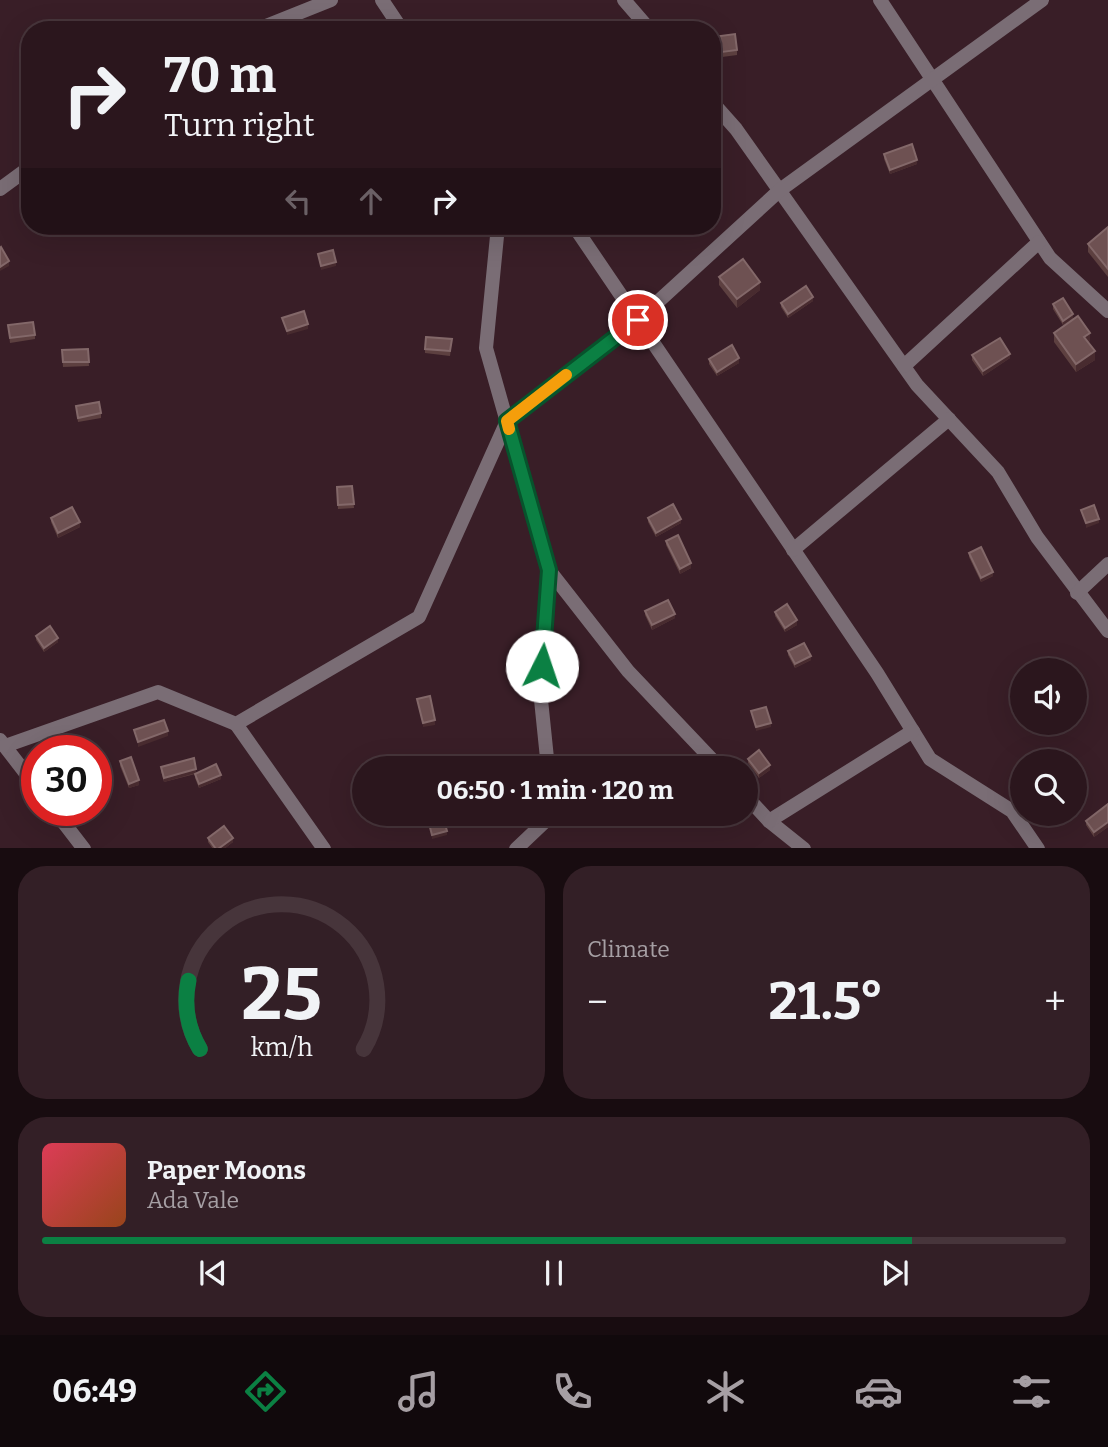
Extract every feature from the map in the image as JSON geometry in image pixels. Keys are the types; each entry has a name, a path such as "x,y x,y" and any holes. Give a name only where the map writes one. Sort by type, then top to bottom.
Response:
{"street":[{"path":"278,21 331,0"},
{"path":"382,0 396,21"},
{"path":"624,0 642,21"},
{"path":"880,0 1050,258 1108,311"},
{"path":"236,724 419,617 507,421 638,320 780,190 1042,0"},
{"path":"721,114 780,190 904,366 998,472 1077,593 1108,631"},
{"path":"0,189 21,174"},
{"path":"497,235 486,348 549,570 540,690 547,756"},
{"path":"580,235 877,673 930,760 1012,811 1037,848"},
{"path":"904,366 1039,242"},
{"path":"793,550 949,419"},
{"path":"1077,593 1108,564"},
{"path":"549,570 628,671 709,756"},
{"path":"21,767 2,743 158,692 236,724 323,848"},
{"path":"769,821 912,731"},
{"path":"758,809 803,848"},
{"path":"66,826 83,848"},
{"path":"517,848 540,826"}],"building":[{"path":"735,34 737,50 722,52 721,36"},
{"path":"912,144 917,160 890,170 884,154"},
{"path":"1108,227 1108,269 1088,244"},
{"path":"0,248 9,261 0,267"},
{"path":"333,250 336,262 321,266 318,254"},
{"path":"743,259 760,282 737,299 719,277"},
{"path":"806,286 813,297 788,314 781,303"},
{"path":"1063,298 1073,314 1063,321 1053,304"},
{"path":"304,311 308,324 287,331 282,318"},
{"path":"1078,316 1090,333 1084,337 1095,351 1076,364 1054,333"},
{"path":"33,322 35,335 10,338 8,325"},
{"path":"426,337 452,339 450,351 425,349"},
{"path":"1000,338 1010,354 983,371 972,355"},
{"path":"732,345 739,358 717,372 709,359"},
{"path":"88,349 89,362 63,362 62,350"},
{"path":"99,402 101,413 78,418 76,406"},
{"path":"352,486 354,504 338,505 337,487"},
{"path":"673,504 681,519 656,533 648,518"},
{"path":"1094,505 1099,519 1086,523 1081,510"},
{"path":"72,507 80,522 58,533 51,518"},
{"path":"678,535 691,563 680,569 666,541"},
{"path":"981,547 993,572 981,578 969,553"},
{"path":"668,600 675,614 652,625 645,611"},
{"path":"787,604 797,620 785,628 775,612"},
{"path":"50,626 58,638 44,648 36,636"},
{"path":"804,643 811,656 795,664 788,651"},
{"path":"430,696 435,720 423,723 417,699"},
{"path":"766,707 771,723 756,727 751,711"},
{"path":"164,720 168,731 138,742 134,730"},
{"path":"759,750 770,765 759,773 758,756 752,756"},
{"path":"131,757 139,780 129,784 120,761"},
{"path":"194,758 196,769 164,778 161,767"},
{"path":"216,764 221,775 199,784 195,774"},
{"path":"1108,804 1108,822 1094,832 1087,820"},
{"path":"224,826 233,838 215,848 208,838"},
{"path":"430,826 446,826 447,831 432,835"}],"slow traffic":[{"path":"509,429 507,421 566,375"}],"route":[{"path":"542,666 549,570 507,421 638,320"}]}
